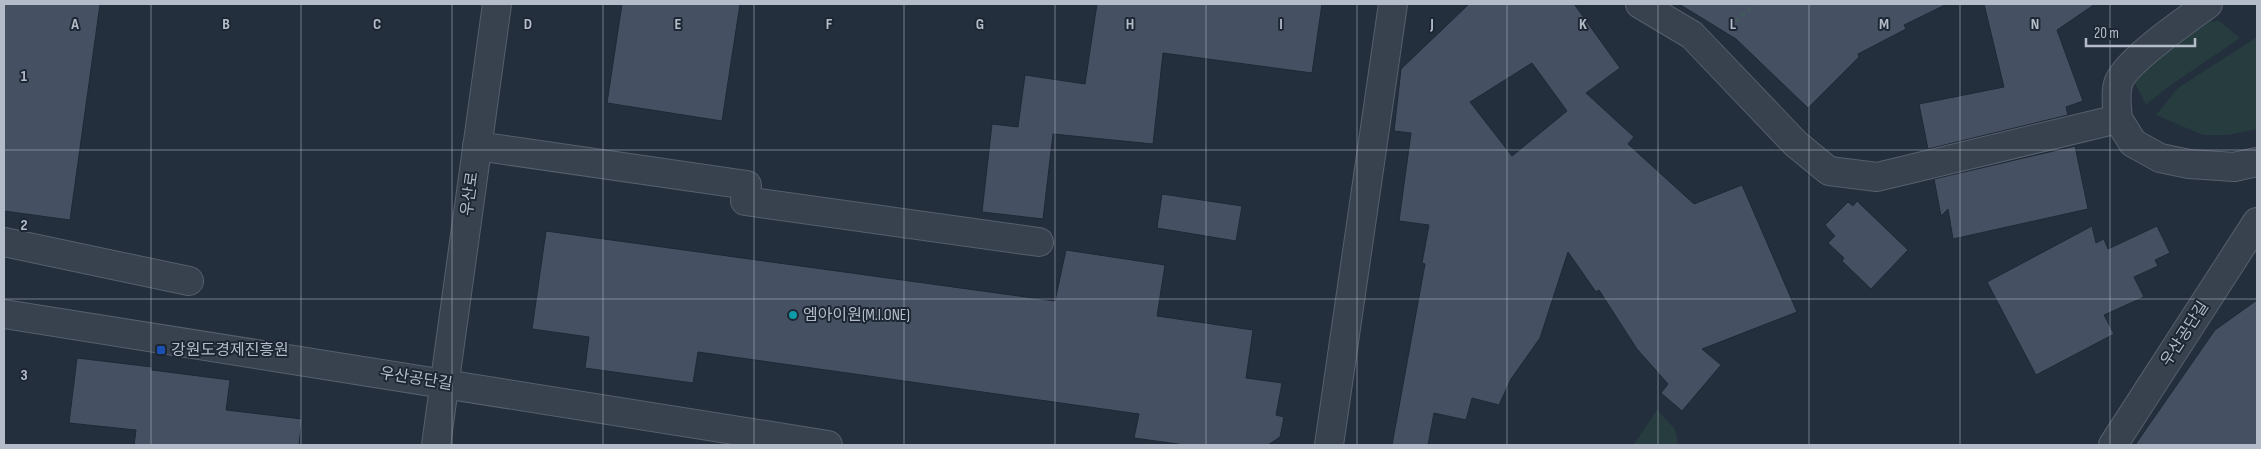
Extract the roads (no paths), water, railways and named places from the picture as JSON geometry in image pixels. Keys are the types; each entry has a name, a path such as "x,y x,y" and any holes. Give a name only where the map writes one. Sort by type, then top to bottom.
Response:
{"street":[{"name":"우산로","path":"436,445 497,4"},
{"path":"1330,445 1393,4"},
{"path":"1640,4 1692,35 1796,144 1829,171 1877,177 2118,119"},
{"path":"2208,4 2130,65 2118,82 2116,101 2118,119 2133,143 2160,158 2189,164 2234,167 2257,162"},
{"path":"477,146 746,185 745,201 1039,242"},
{"name":"우산공단길","path":"2113,445 2257,222"},
{"path":"4,242 189,282"},
{"name":"우산공단길","path":"4,314 828,445"}],"place":[{"name":"엠아이원(M.I.ONE)","path":"793,315"},
{"name":"강원도경제진흥원","path":"161,350"}]}
